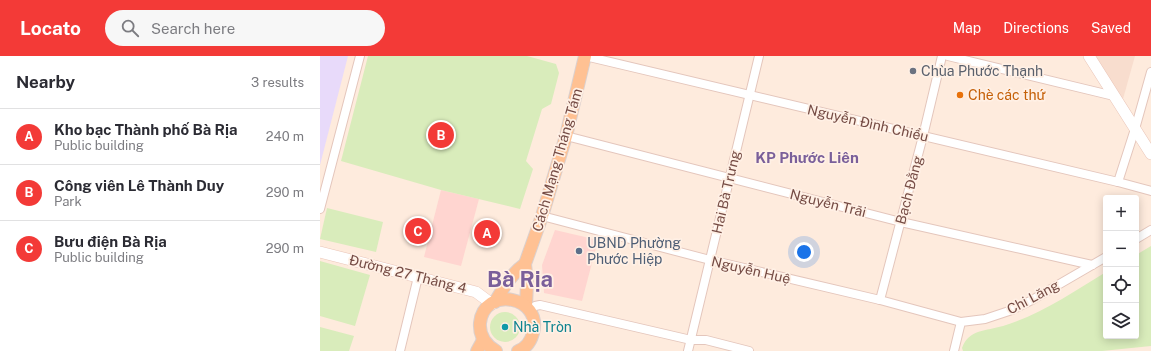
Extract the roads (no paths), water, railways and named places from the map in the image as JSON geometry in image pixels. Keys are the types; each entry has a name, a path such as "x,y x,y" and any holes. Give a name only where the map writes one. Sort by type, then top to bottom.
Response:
{"main road":[{"name":"Cách Mạng Tháng Tám","path":"520,351 530,341 534,328 534,320 528,309 525,264 542,216 566,136 585,56"},
{"path":"496,351 484,340 481,332 481,320 486,309 493,303 510,276 525,264"},
{"path":"493,303 503,299 511,299 519,301 528,309"},
{"path":"477,351 484,340"}],"street":[{"path":"320,209 360,56"},
{"name":"Nguyễn Đình Chiểu","path":"585,56 1151,191"},
{"name":"Hai Bà Trưng","path":"688,351 759,56"},
{"name":"Bạch Đằng","path":"880,300 923,136 942,56"},
{"path":"948,56 1114,96"},
{"path":"1089,56 1151,154"},
{"path":"1118,182 1151,72"},
{"name":"Nguyễn Trãi","path":"566,136 901,222 1092,265"},
{"name":"Nguyễn Huệ","path":"542,216 710,260 880,300 960,322"},
{"path":"1139,237 1151,230"},
{"name":"Đường 27 Tháng 4","path":"320,252 476,292 493,303"},
{"name":"Chi Lăng","path":"960,322 985,318 1012,310 1103,259"},
{"path":"400,351 418,277"},
{"path":"528,309 540,305 691,340 706,340 749,351"},
{"path":"954,351 960,322"}],"place":[{"name":"Chùa Phước Thạnh","path":"913,71"},
{"name":"Chè các thứ","path":"960,95"},
{"name":"Công viên Lê Thành Duy","path":"441,135"},
{"name":"Bưu điện Bà Rịa","path":"418,231"},
{"name":"Kho bạc Thành phố Bà Rịa","path":"487,233"},
{"name":"UBND Phường Phước Hiệp","path":"579,251"},
{"name":"Nhà Tròn","path":"505,327"}],"district":[{"name":"KP Phước Liên","path":"807,157"},
{"name":"Bà Rịa","path":"520,279"}]}
